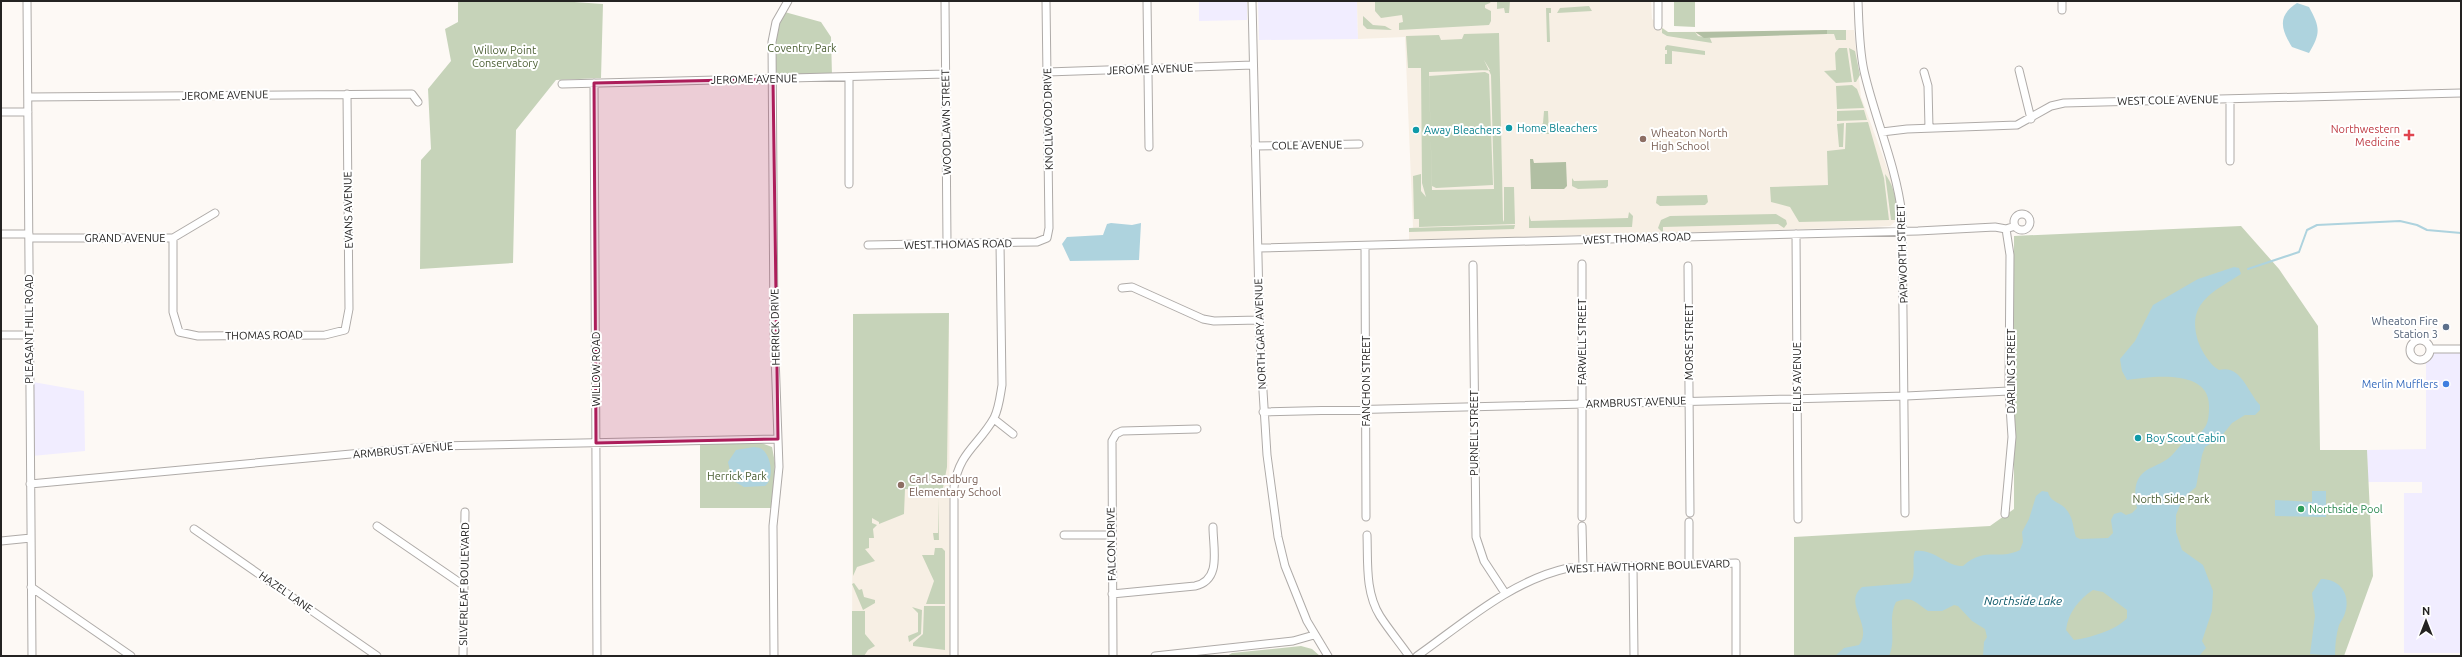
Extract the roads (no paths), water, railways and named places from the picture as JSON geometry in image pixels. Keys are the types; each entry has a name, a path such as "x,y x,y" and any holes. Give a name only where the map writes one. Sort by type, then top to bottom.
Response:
{"street":[{"name":"PLEASANT HILL ROAD","path":"27,1 32,656"},
{"name":"HERRICK DRIVE","path":"774,656 773,526 778,467 778,439 774,328 774,30 779,14 788,1"},
{"name":"WOODLAWN STREET","path":"945,1 947,243"},
{"name":"KNOLLWOOD DRIVE","path":"1046,1 1047,238"},
{"path":"1147,1 1150,147"},
{"name":"NORTH GARY AVENUE","path":"1252,1 1259,320 1263,412 1273,508 1281,552 1294,592 1314,635 1328,656"},
{"path":"1658,1 1658,26"},
{"name":"PAPWORTH STREET","path":"1858,1 1860,47 1863,69 1897,186 1902,231 1906,396 1905,513"},
{"path":"2062,1 2062,10"},
{"name":"JEROME AVENUE","path":"1047,72 1253,65"},
{"path":"2019,70 2031,119"},
{"path":"1924,72 1928,86 1928,128"},
{"name":"JEROME AVENUE","path":"562,84 946,74"},
{"path":"849,77 849,184"},
{"name":"WILLOW ROAD","path":"594,83 597,656"},
{"name":"WEST COLE AVENUE","path":"1882,132 1928,128 2010,126 2031,119 2051,106 2064,103 2461,93"},
{"name":"EVANS AVENUE","path":"346,326 349,309 347,94"},
{"name":"JEROME AVENUE","path":"28,97 412,94 418,102"},
{"path":"2230,99 2230,161"},
{"path":"1,112 28,112"},
{"name":"COLE AVENUE","path":"1255,146 1359,144"},
{"name":"GRAND AVENUE","path":"1,234 29,236 173,238 215,213"},
{"name":"WEST THOMAS ROAD","path":"1258,248 1902,231 1995,227 2006,229 2015,226"},
{"name":"DARLING STREET","path":"2004,514 2012,437 2009,391 2010,255 2006,229"},
{"name":"ELLIS AVENUE","path":"1796,234 1798,520"},
{"name":"THOMAS ROAD","path":"173,238 173,312 179,332 198,336 325,335 345,330 346,326"},
{"name":"WEST THOMAS ROAD","path":"868,245 1037,242 1047,238"},
{"path":"954,656 955,479 959,465 970,448 994,419 1000,403 1002,385 1000,243"},
{"name":"FANCHON STREET","path":"1365,246 1366,517"},
{"name":"FARWELL STREET","path":"1582,264 1582,517"},
{"name":"PURNELL STREET","path":"1473,265 1476,537 1484,561 1505,594"},
{"name":"MORSE STREET","path":"1688,266 1690,513"},
{"path":"1122,288 1132,287 1208,321 1259,320"},
{"path":"1,335 29,335"},
{"path":"2430,349 2461,349"},
{"name":"ARMBRUST AVENUE","path":"1263,412 1906,396 2009,391"},
{"path":"994,419 1013,434"},
{"name":"FALCON DRIVE","path":"1113,656 1111,445 1116,434 1128,431 1197,429"},
{"name":"ARMBRUST AVENUE","path":"30,484 437,446 778,439"},
{"name":"SILVERLEAF BOULEVARD","path":"463,656 465,512"},
{"path":"1689,565 1690,522"},
{"path":"377,526 463,585"},
{"path":"1582,526 1583,568"},
{"path":"1112,594 1195,586 1206,582 1211,576 1213,568 1213,527"},
{"name":"HAZEL LANE","path":"194,529 377,656"},
{"path":"1367,534 1368,578 1375,605 1380,616 1409,656"},
{"path":"1064,535 1111,535"},
{"path":"1,541 31,538"},
{"name":"WEST HAWTHORNE BOULEVARD","path":"1417,656 1505,594 1542,575 1568,568 1736,563 1736,656"},
{"path":"1633,566 1634,656"},
{"path":"31,587 131,656"},
{"path":"1155,656 1221,652 1293,641 1314,635"}],"water":[{"path":"2297,3 2309,7 2317,25 2318,30 2316,40 2309,53 2292,47 2283,29 2286,13"},
{"path":"1141,223 1139,260 1070,261 1062,244 1067,237 1103,235 1107,224 1132,225"},
{"name":"Northside Lake","path":"2234,267 2239,268 2241,274 2204,300 2196,317 2195,328 2198,341 2209,362 2219,370 2227,369 2238,375 2260,405 2260,410 2255,415 2245,415 2232,423 2220,438 2205,447 2196,487 2183,498 2176,515 2176,532 2182,550 2203,565 2213,591 2212,611 2202,641 2206,648 2199,656 1983,656 1984,642 1987,637 1985,629 1972,621 1958,606 1954,605 1942,611 1928,611 1914,601 1906,599 1896,602 1893,609 1892,643 1889,656 1835,656 1844,648 1859,645 1863,637 1863,630 1855,600 1862,587 1910,583 1914,572 1915,551 1928,552 1951,563 1963,566 1971,560 1985,555 2012,553 2020,550 2023,542 2022,532 2029,519 2036,496 2042,491 2048,492 2052,499 2064,507 2067,511 2071,518 2076,537 2080,539 2108,538 2113,533 2111,520 2114,514 2121,512 2126,515 2132,513 2137,508 2135,495 2136,486 2142,474 2169,458 2185,441 2201,432 2208,421 2209,405 2206,393 2199,385 2189,380 2163,377 2127,380 2122,371 2120,359 2135,341 2153,305 2198,279","holes":["2093,590 2103,592 2127,610 2127,618 2110,630 2074,640 2066,630 2069,618 2075,607"]},
{"path":"754,447 762,449 768,458 771,468 770,479 765,486 744,487 732,480 728,462 736,450"},
{"name":"Northside Pool","path":"2312,491 2326,491 2326,517 2275,516 2275,500 2312,502"},
{"path":"2321,579 2334,582 2339,585 2345,594 2345,613 2337,633 2335,656 2310,654 2315,616 2312,593"}],"waterway":[{"path":"2248,269 2299,252 2307,230 2317,225 2400,221 2417,225 2427,230 2461,233"}],"place":[{"name":"Home Bleachers","path":"1509,128"},
{"name":"Away Bleachers","path":"1416,130"},
{"name":"Northwestern Medicine","path":"2409,135"},
{"name":"Wheaton North High School","path":"1643,139"},
{"name":"Wheaton Fire Station 3","path":"2446,327"},
{"name":"Merlin Mufflers","path":"2446,384"},
{"name":"Boy Scout Cabin","path":"2138,438"},
{"name":"Carl Sandburg Elementary School","path":"901,485"},
{"name":"Northside Pool","path":"2301,509"}],"park label":[{"name":"Coventry Park","path":"802,48"},
{"name":"Willow Point Conservatory","path":"505,56"},
{"name":"Herrick Park","path":"737,476"},
{"name":"North Side Park","path":"2171,499"}]}
